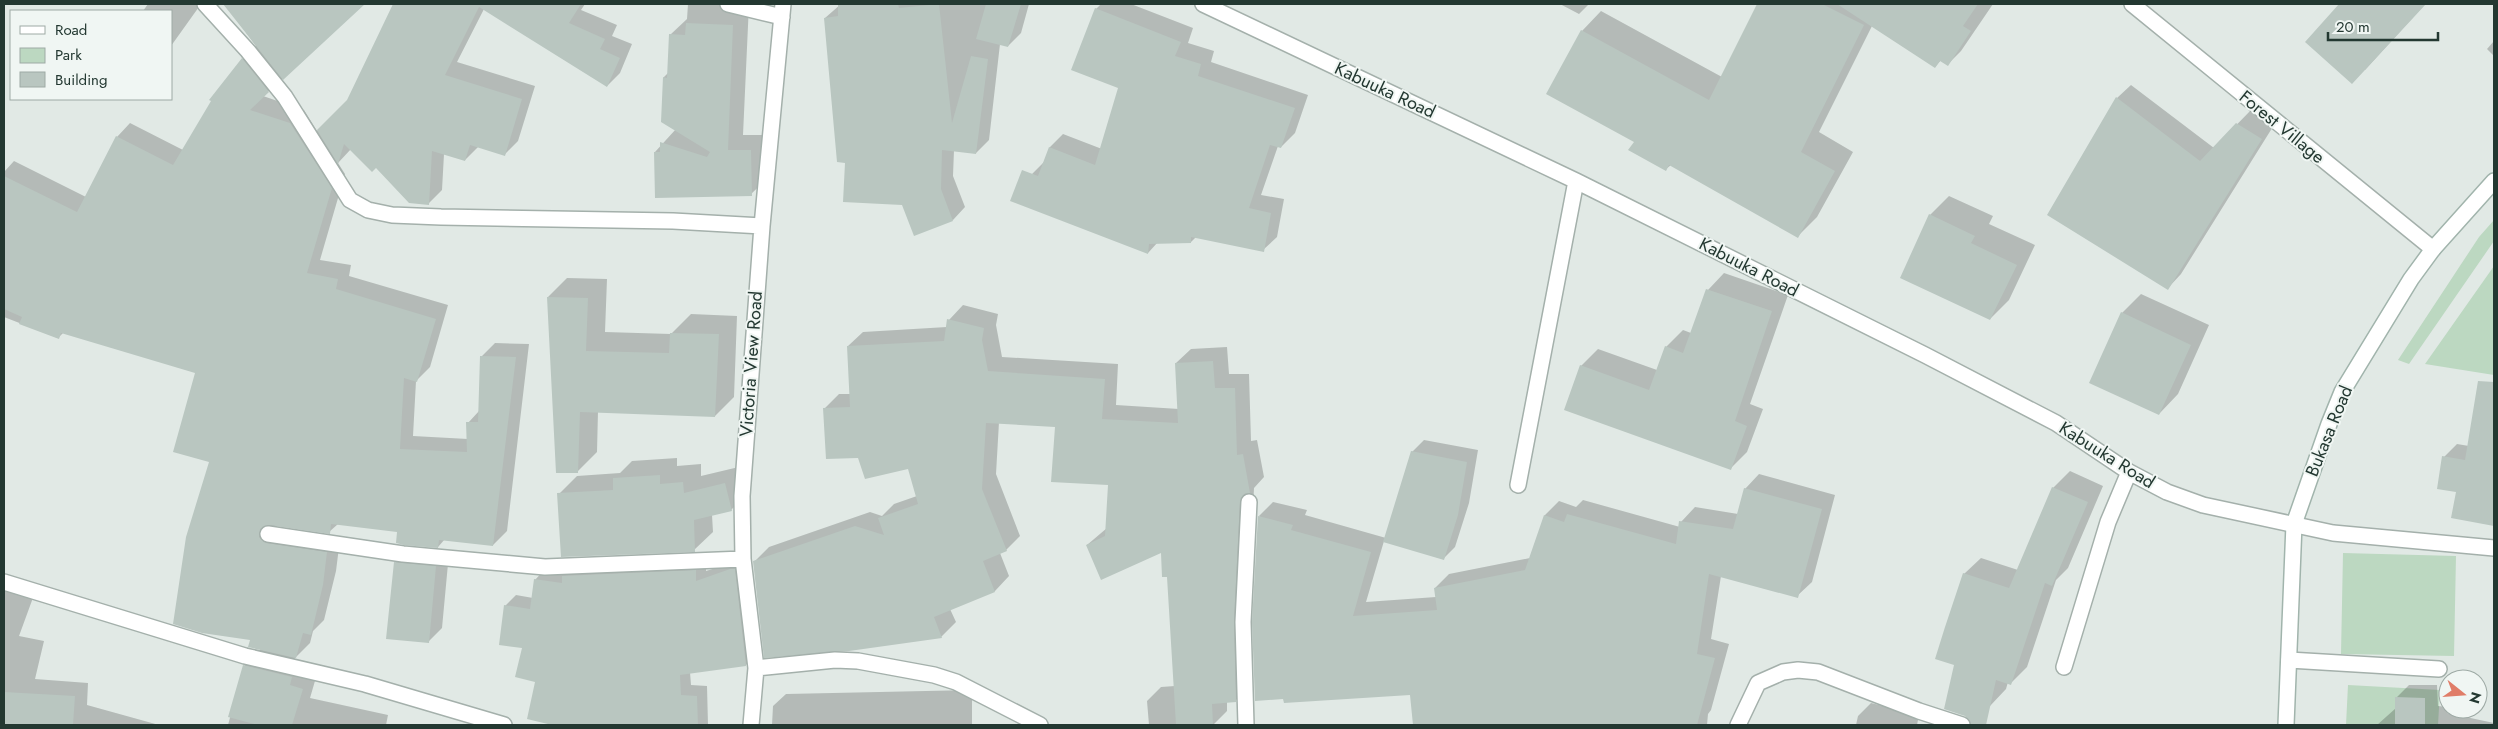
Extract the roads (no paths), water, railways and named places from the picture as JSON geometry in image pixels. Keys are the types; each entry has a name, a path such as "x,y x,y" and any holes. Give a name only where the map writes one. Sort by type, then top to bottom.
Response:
{"street":[{"path":"205,4 248,50 285,97 350,200 368,210 392,214 441,217 634,220 762,226"},
{"path":"728,4 783,10"},
{"name":"Kabuuka Road","path":"1203,4 1576,181 1916,350 2056,423 2129,472 2167,492 2203,505 2333,533 2494,548"},
{"name":"Forest Village","path":"2132,4 2433,249"},
{"name":"Victoria View Road","path":"751,725 756,668 743,558 742,496 762,226 783,10"},
{"path":"1518,485 1576,181"},
{"name":"Bukasa Road","path":"2286,725 2294,524 2342,392 2411,279 2433,249 2494,181"},
{"path":"2064,667 2108,522 2129,472"},
{"path":"1246,725 1243,622 1250,502"},
{"path":"268,534 421,556 545,567 743,558"},
{"path":"4,582 245,656 365,684 504,725"},
{"path":"756,668 835,660 858,661 934,675 956,682 1040,725"},
{"path":"2289,660 2439,669"},
{"path":"1738,725 1758,683 1783,672 1798,670 1818,672 1919,712 1962,725"}]}
